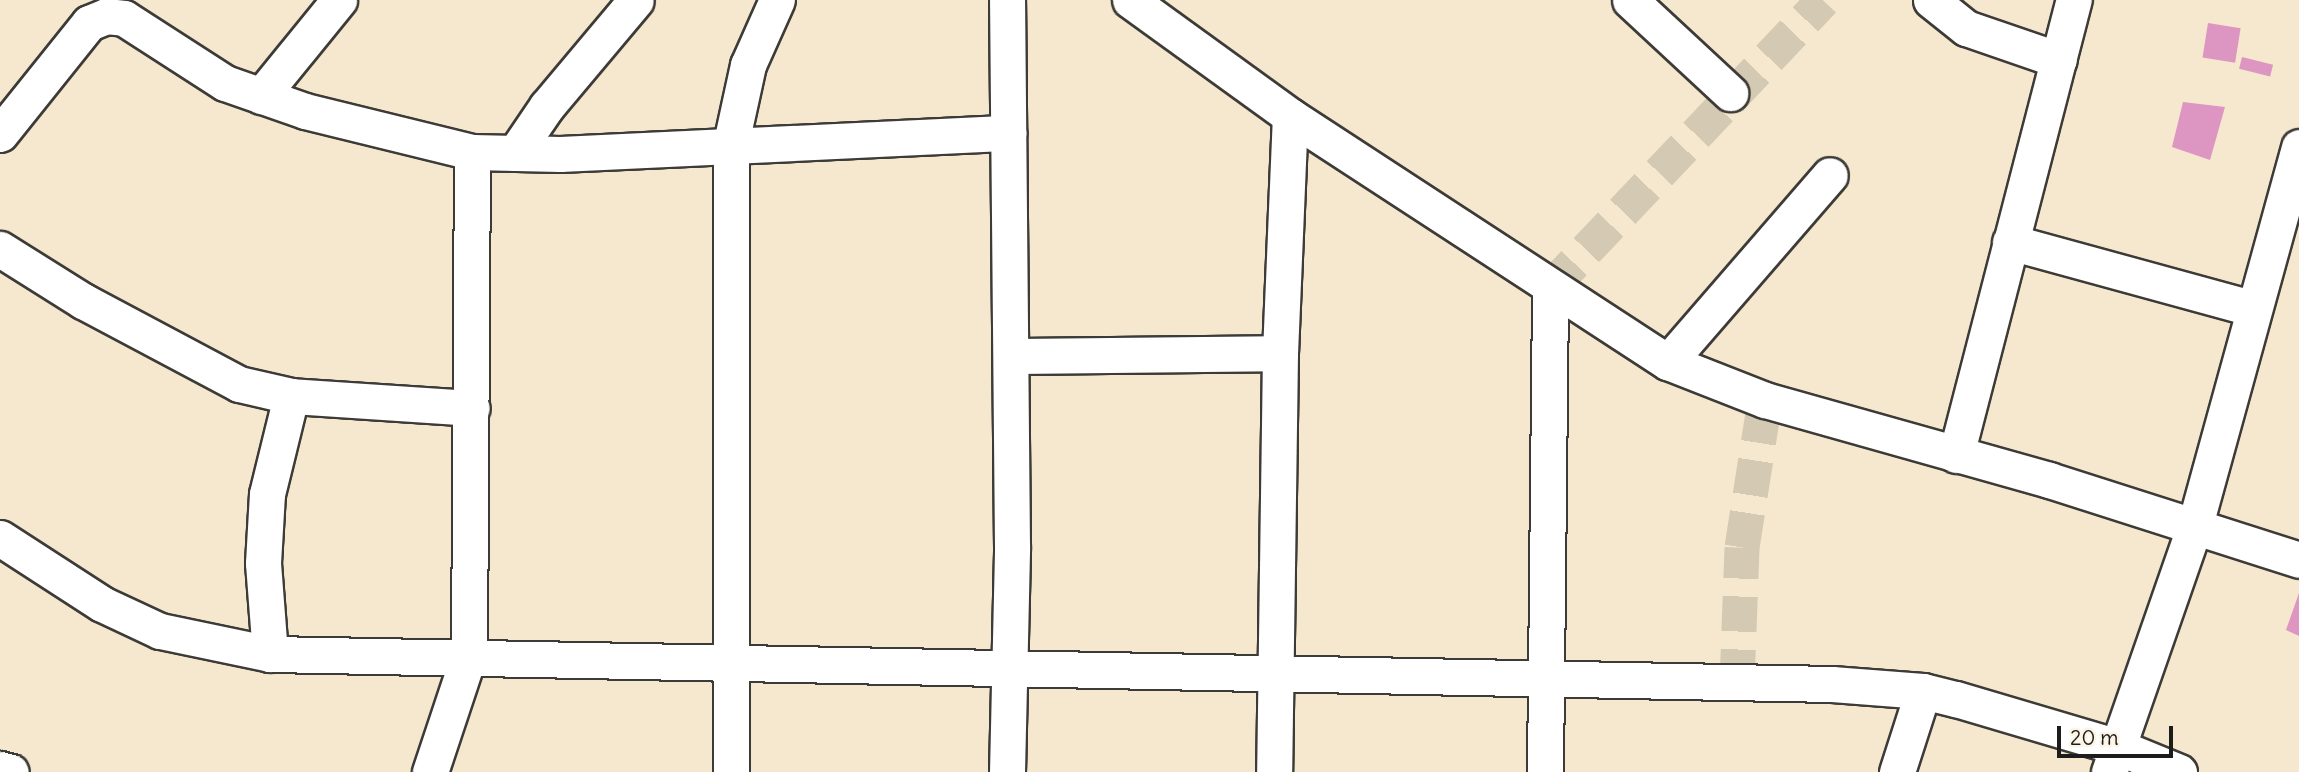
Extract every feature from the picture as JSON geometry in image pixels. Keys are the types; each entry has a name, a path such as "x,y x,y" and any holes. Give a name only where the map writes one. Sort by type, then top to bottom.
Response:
{"street":[{"path":"261,96 339,0"},
{"path":"515,153 547,106 636,0"},
{"path":"731,772 732,143 748,65 777,0"},
{"path":"1007,0 1011,356 1007,772"},
{"path":"1130,0 1290,117 1668,362 1754,397 2196,525 2299,560"},
{"path":"1630,0 1730,93"},
{"path":"1931,0 1966,28 2059,60"},
{"path":"1956,455 2074,0"},
{"path":"0,134 89,23 96,8 124,18 225,83 261,96 472,152 515,153 1009,133"},
{"path":"1274,772 1280,353 1290,117"},
{"path":"2114,760 2196,525 2252,308 2299,147"},
{"path":"430,772 469,655 472,152"},
{"path":"1668,362 1830,176"},
{"path":"2010,242 2252,308"},
{"path":"0,249 83,301 239,384 292,396 472,408"},
{"path":"1545,772 1550,288"},
{"path":"1011,356 1280,353"},
{"path":"270,654 263,563 267,494 292,396"},
{"path":"0,538 102,604 160,631 270,654 1009,664 1832,684 1923,691 2114,760 2179,772"},
{"path":"1897,772 1923,691"},
{"path":"0,769 11,772"}],"building":[{"path":"2208,23 2241,28 2235,63 2203,58"},
{"path":"2242,57 2273,65 2270,76 2239,69"},
{"path":"2183,102 2225,107 2210,160 2172,147"},
{"path":"2299,593 2299,636 2286,630"}],"tunnel":[{"path":"1550,288 1823,0"},
{"path":"1737,684 1742,547 1765,400"}]}
